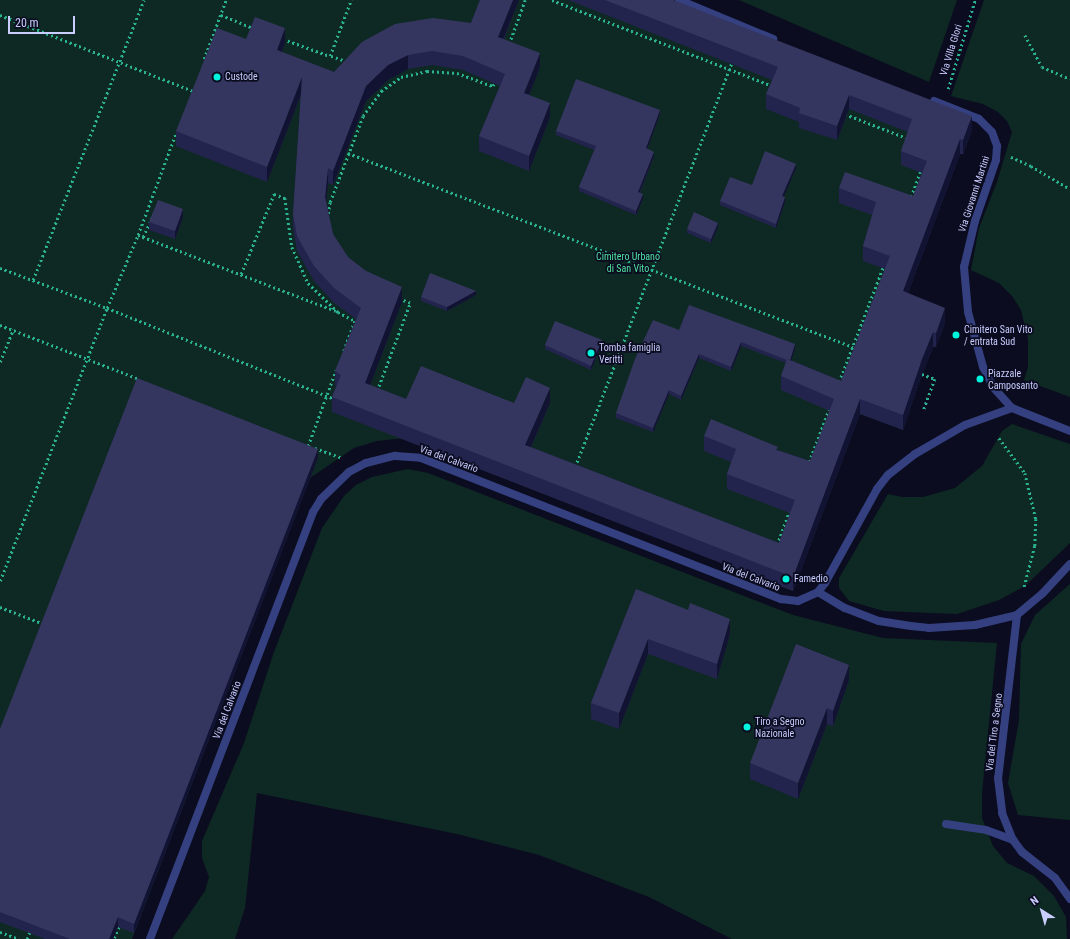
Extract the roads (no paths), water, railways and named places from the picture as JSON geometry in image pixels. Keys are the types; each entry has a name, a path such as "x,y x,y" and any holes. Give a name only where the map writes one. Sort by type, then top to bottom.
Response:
{"street":[{"path":"679,0 782,43"},
{"name":"Via Giovanni Martini","path":"928,99 979,119 988,126 995,139 997,152 967,249 964,267 968,312 975,344 993,387 1012,408"},
{"path":"1070,431 1012,408 982,417 949,434 901,464 877,489 834,569 818,592 845,608 879,621 929,628 976,625 1016,615 1043,593 1070,564"},
{"name":"Via del Calvario","path":"150,939 313,512 332,487 359,466 395,456 421,458 781,599 798,601 818,592"},
{"name":"Via del Tiro a Segno","path":"1016,615 998,765 1002,813 1013,840 1022,852 1055,878 1070,899"},
{"path":"946,824 986,830 1013,840"}],"place":[{"name":"Custode","path":"217,77"},
{"name":"Cimitero San Vito / entrata Sud","path":"956,335"},
{"name":"Tomba famiglia Veritti","path":"591,353"},
{"name":"Piazzale Camposanto","path":"980,379"},
{"name":"Famedio","path":"786,579"},
{"name":"Tiro a Segno Nazionale","path":"747,727"}],"park label":[{"name":"Cimitero Urbano di San Vito","path":"628,262"}]}
